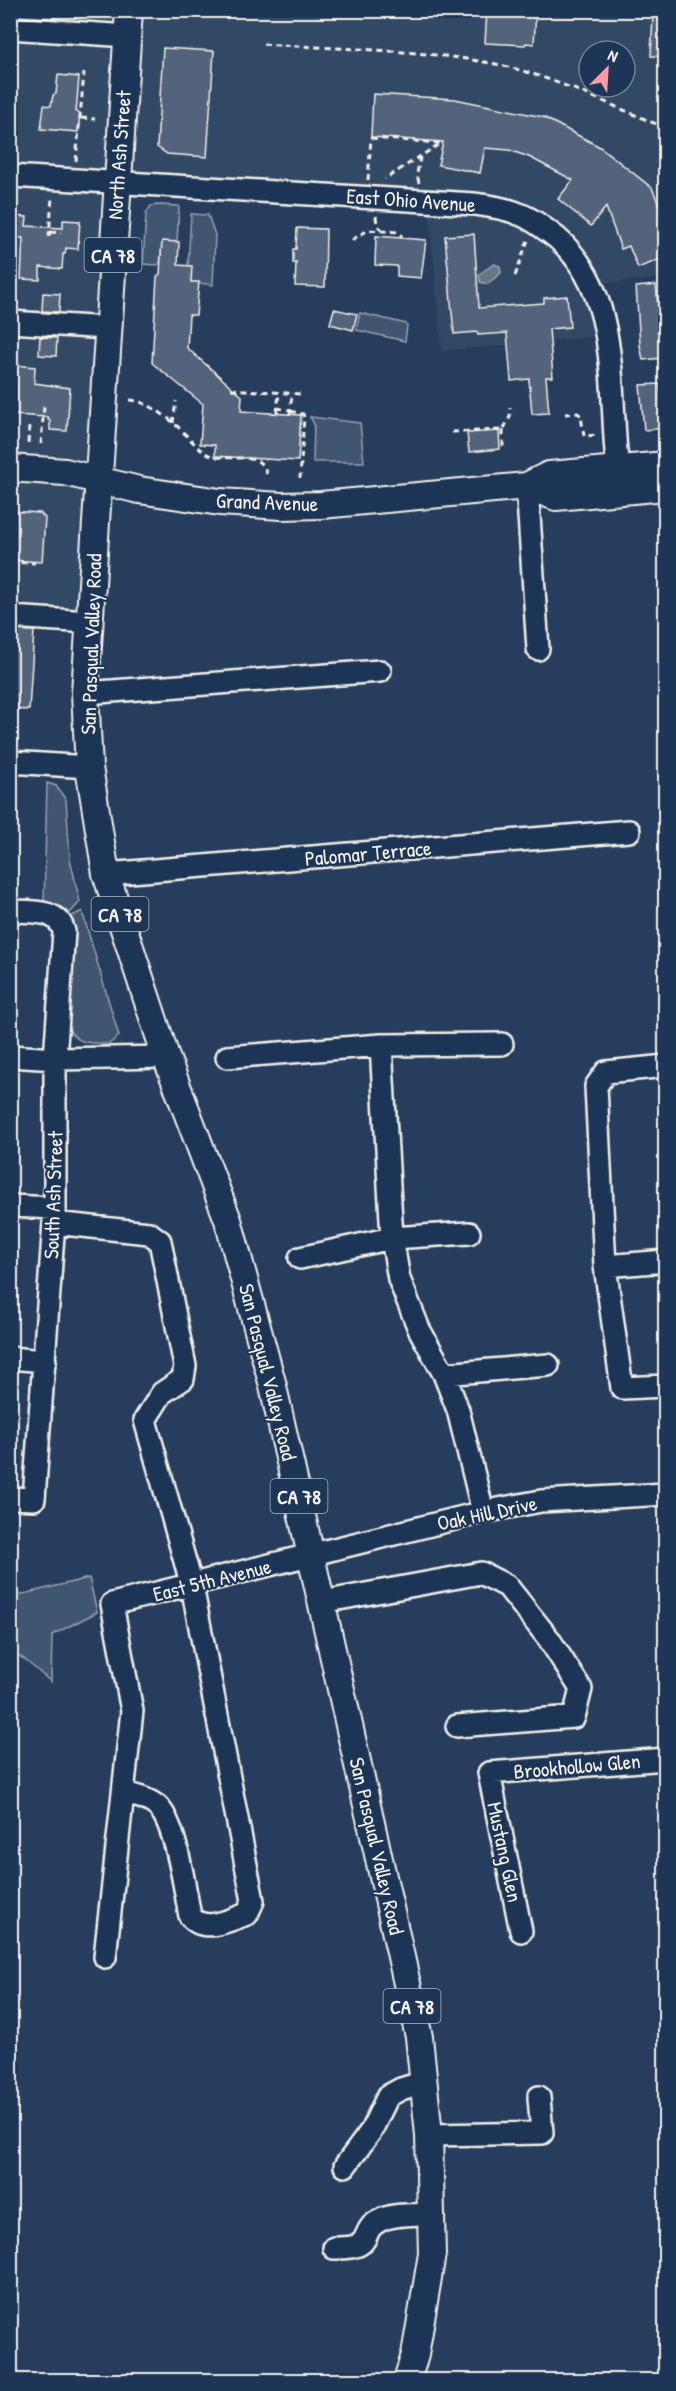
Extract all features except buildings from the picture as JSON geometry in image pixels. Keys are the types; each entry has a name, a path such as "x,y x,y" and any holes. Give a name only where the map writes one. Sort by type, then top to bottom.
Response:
{"main road":[{"name":"North Ash Street","path":"99,480 129,10"},
{"name":"Grand Avenue","path":"10,468 65,472 139,490 220,502 281,506 321,505 527,486 549,475 666,465"},
{"name":"San Pasqual Valley Road","path":"99,480 85,693 89,767 106,874 166,1057 228,1220 272,1382 419,2037 429,2135 432,2254 415,2355 407,2380"},
{"name":"Grand Avenue","path":"527,486 556,497 666,487"}],"street":[{"path":"10,28 128,36"},
{"name":"East Ohio Avenue","path":"10,176 474,204 518,213 541,225 563,244 581,265 599,299 606,329 616,452 620,469"},
{"path":"10,322 108,328"},
{"path":"527,486 538,648"},
{"path":"10,616 90,622"},
{"path":"85,693 380,671"},
{"path":"10,762 89,767"},
{"name":"Palomar Terrace","path":"106,874 629,831"},
{"name":"South Ash Street","path":"10,912 47,913 57,919 64,932 55,1059 54,1215 34,1499 10,1498"},
{"path":"227,1057 381,1045 502,1044"},
{"path":"381,1045 392,1238 399,1279 418,1329 444,1374 458,1410 483,1512"},
{"path":"10,1056 55,1059 166,1057"},
{"path":"666,1065 606,1072 596,1086 604,1266 622,1388 666,1386"},
{"path":"10,1206 54,1215 77,1226 149,1233 160,1241 185,1366 183,1379 162,1392 145,1420 192,1586 253,1901 247,1914 206,1927 195,1923 190,1916 171,1827 158,1807 136,1795 123,1793 105,1957"},
{"path":"300,1258 392,1238 469,1233"},
{"path":"604,1266 666,1261"},
{"path":"10,1358 45,1361"},
{"path":"444,1374 548,1365"},
{"name":"Oak Hill Drive","path":"312,1555 483,1512 542,1501 666,1494"},
{"name":"East 5th Avenue","path":"123,1793 132,1711 112,1604 312,1555"},
{"path":"322,1602 481,1573 507,1586 549,1639 581,1689 574,1717 457,1726"},
{"name":"Brookhollow Glen","path":"489,1773 666,1759"},
{"name":"Mustang Glen","path":"489,1773 521,1931"},
{"path":"345,2166 371,2131 388,2096 401,2089 424,2082"},
{"path":"429,2135 542,2133 539,2097"},
{"path":"334,2248 357,2247 366,2240 376,2222 386,2218 431,2214"}],"path":[{"path":"263,44 444,56 492,63 530,74 666,128"},
{"path":"76,161 84,73"},
{"path":"81,118 95,119"},
{"path":"368,182 371,138 441,143 380,182"},
{"path":"419,185 417,174 420,157"},
{"path":"50,237 52,195"},
{"path":"376,214 376,222 382,231"},
{"path":"352,240 368,230 399,232 402,237"},
{"path":"50,232 61,233"},
{"path":"515,276 528,238"},
{"path":"231,389 301,394"},
{"path":"279,392 277,411 303,414 304,417 300,478"},
{"path":"290,412 291,393"},
{"path":"130,400 149,407 172,423 208,454 257,460 264,467 267,478"},
{"path":"172,423 176,401"},
{"path":"41,444 44,406"},
{"path":"504,449 503,430 510,417 510,408"},
{"path":"565,414 578,413 581,416 584,436 599,435"},
{"path":"43,417 48,417"},
{"path":"28,443 29,427"},
{"path":"452,432 503,430"},
{"path":"10,562 35,563"}],"shaded area":[{"path":"10,11 665,11 665,278 592,284 607,335 442,351 428,201 117,182 90,622 11,617"},
{"path":"151,206 179,206 177,242 162,242 160,263 157,265 143,264 146,213"},
{"path":"191,214 208,215 215,235 213,285 191,282 188,266"},
{"path":"494,264 500,266 501,273 487,284 480,282 479,274"},
{"path":"360,313 406,324 405,341 356,330"},
{"path":"310,417 360,423 364,462 313,462 314,424"},
{"path":"47,783 56,786 66,800 70,859 80,902 70,913 63,913 44,904"},
{"path":"82,911 119,1036 109,1044 81,1041 69,1029 69,922 72,916"},
{"path":"89,1578 97,1612 52,1635 51,1682 11,1651 11,1597"}]}
